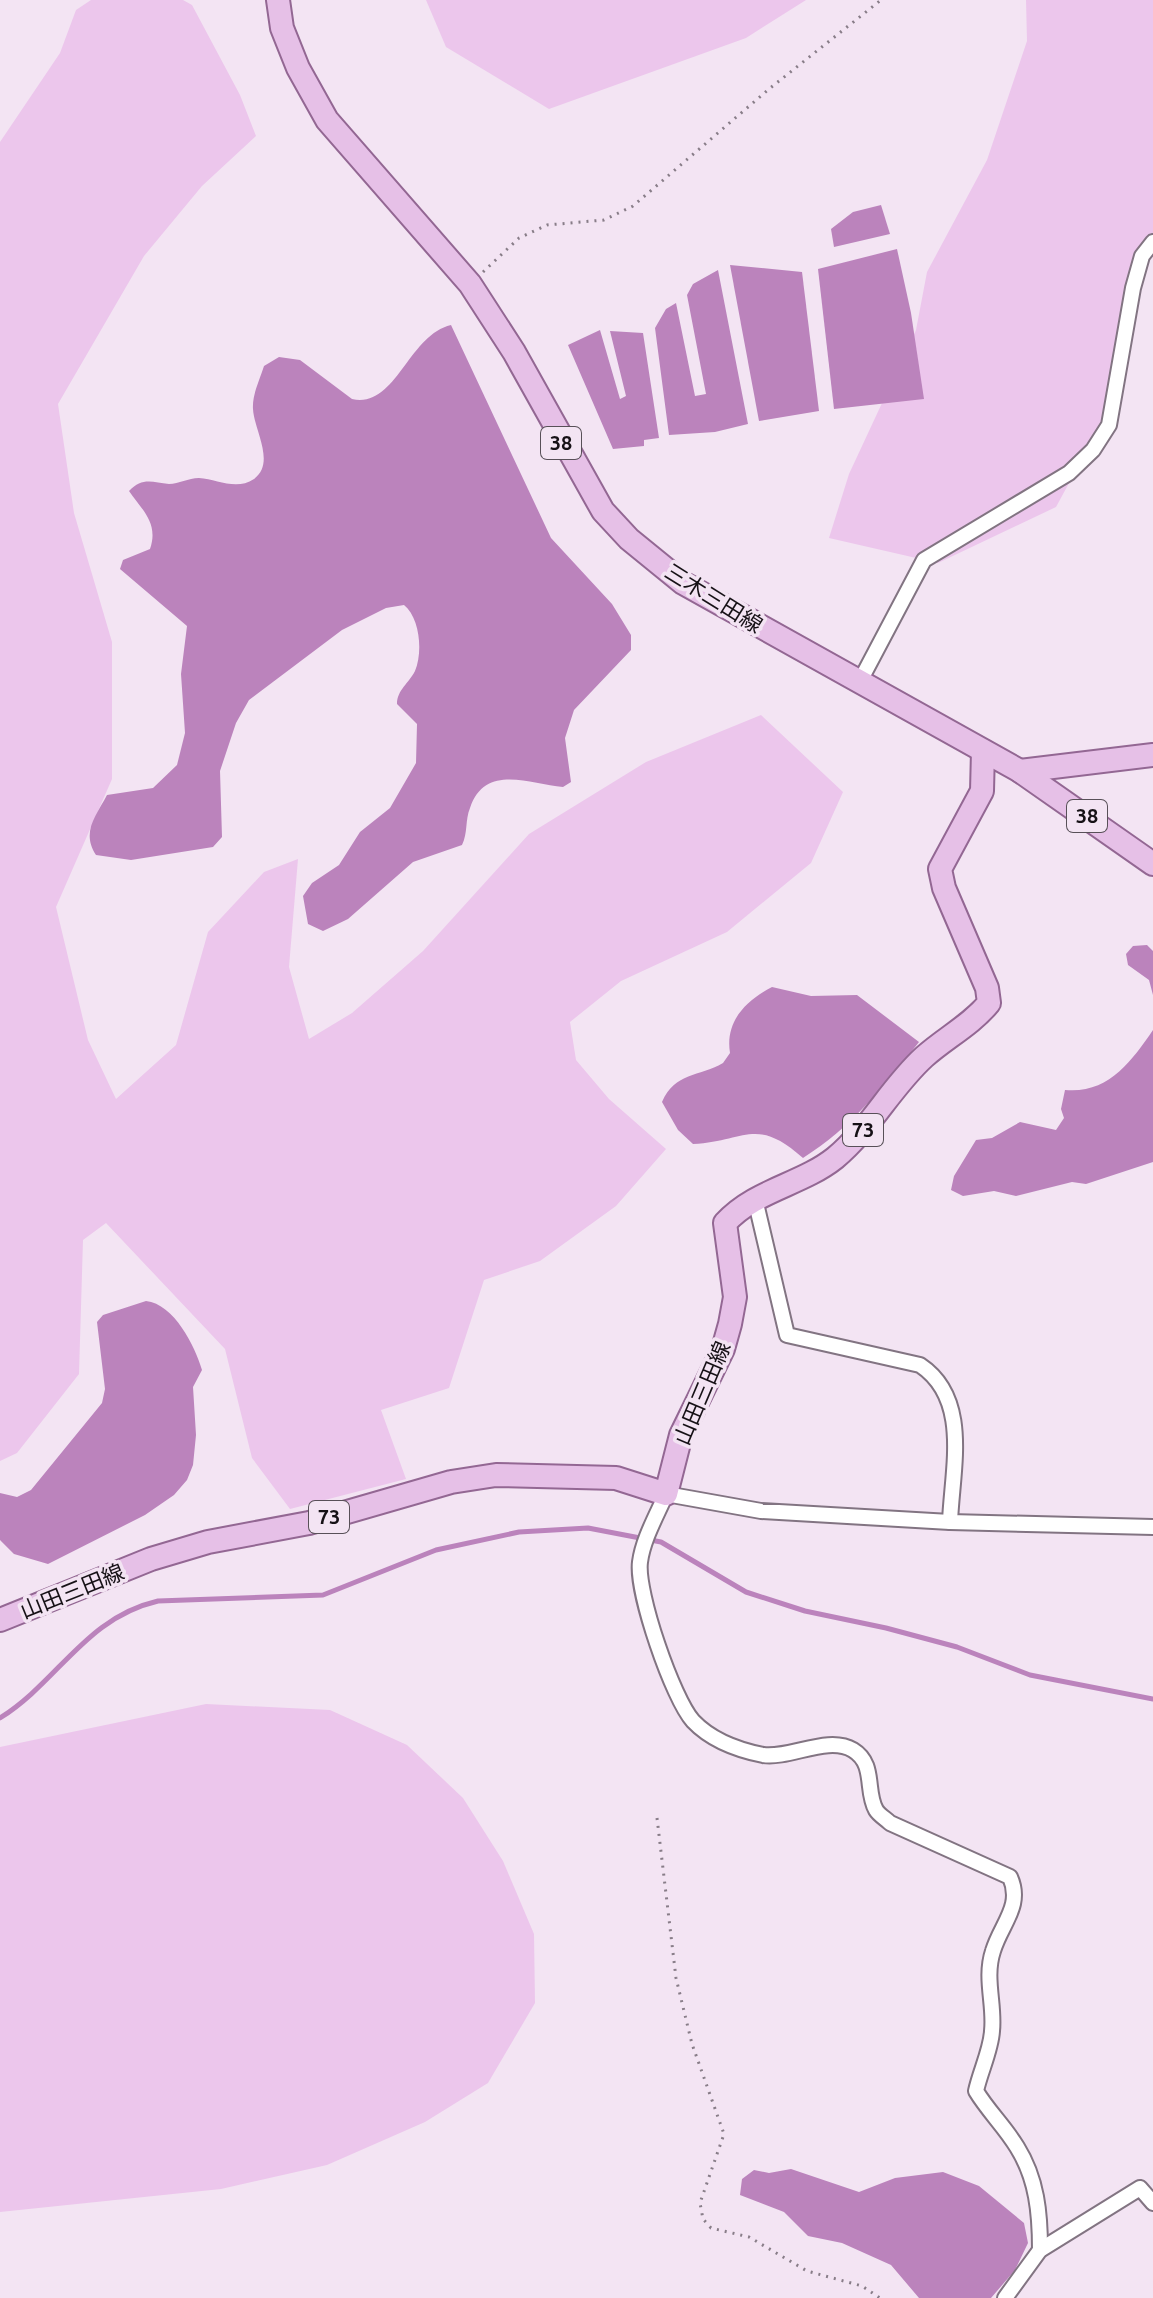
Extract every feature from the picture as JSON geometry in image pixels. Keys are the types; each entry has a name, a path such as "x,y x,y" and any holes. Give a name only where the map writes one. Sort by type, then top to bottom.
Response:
{"main road":[{"name":"三木三田線","path":"278,0 282,28 298,68 327,120 470,284 514,352 603,511 629,539 683,583 1020,771 1153,864"},
{"name":"山田三田線","path":"0,1620 151,1559 208,1542 309,1523 451,1482 496,1475 616,1478 666,1494 681,1435 723,1349 730,1324 735,1297 725,1223 755,1199 833,1159 872,1121 923,1058 968,1024 989,1003 987,988 944,888 940,869 982,791 983,751"},
{"path":"1020,771 1153,755"}],"street":[{"path":"859,683 924,560 1069,473 1093,450 1109,425 1133,288 1142,256 1153,242"},
{"path":"755,1199 787,1335 920,1365 934,1374 946,1391 955,1414 950,1522"},
{"path":"1040,2250 1040,2210 1030,2172 1016,2145 976,2091 992,2032 988,1991 992,1952 1014,1907 1016,1892 1010,1877 890,1823 876,1810 869,1773 864,1761 852,1750 838,1746 767,1756 737,1748 708,1734 691,1718 648,1621 639,1578 640,1558 666,1494 761,1511 950,1522 1153,1527"},
{"path":"1005,2298 1040,2250 1140,2188 1153,2203"}],"path":[{"path":"470,284 519,238 547,225 604,220 633,206 769,89 881,0"},
{"path":"657,1818 676,1978 692,2044 724,2134 700,2203 703,2219 711,2228 749,2237 807,2271 862,2286 880,2298"}],"shaded area":[{"path":"91,0 183,0 192,5 240,95 256,136 202,186 144,256 58,404 74,513 112,642 112,779 56,907 88,1040 116,1099 176,1045 208,932 264,872 298,859 289,967 309,1039 352,1013 423,951 529,834 646,762 761,715 843,792 811,863 727,932 621,981 570,1022 576,1060 609,1099 666,1149 616,1206 540,1261 484,1280 449,1388 381,1410 406,1479 290,1509 252,1458 225,1349 106,1223 83,1240 79,1374 17,1453 0,1461 0,142 60,53 76,10"},
{"path":"426,0 806,0 746,38 549,109 446,47"},
{"path":"1026,0 1153,0 1153,253 1144,265 1112,404 1056,507 938,563 829,538 849,474 916,330 927,272 987,160 1027,41"},
{"path":"881,205 890,234 834,247 831,229 853,212"},
{"path":"897,249 911,313 924,399 834,409 818,269"},
{"path":"730,265 802,272 819,411 759,421"},
{"path":"718,270 748,424 715,432 669,435 655,328 666,309 676,303 695,396 706,394 687,295 693,284"},
{"path":"451,325 551,538 612,604 631,635 631,650 574,710 565,738 571,782 563,787 523,780 497,781 486,785 470,808 462,845 413,862 348,919 323,931 308,924 303,896 312,883 339,865 360,832 390,808 416,763 417,724 397,704 401,691 415,671 419,654 417,627 404,605 386,608 342,630 249,700 236,723 220,771 222,837 213,847 131,860 96,855 90,831 107,795 153,788 177,765 185,733 181,674 187,626 120,569 123,560 150,549 152,540 148,517 129,491 138,484 148,482 169,484 199,478 240,484 254,479 260,472 264,455 254,417 254,398 264,366 279,357 300,360 352,399 367,399 391,383 436,331"},
{"path":"600,330 620,399 626,396 610,331 643,333 659,438 644,440 644,446 613,449 568,345"},
{"path":"1147,945 1153,951 1153,995 1149,980 1128,965 1126,954 1133,946"},
{"path":"772,987 811,996 857,995 919,1042 852,1120 803,1158 787,1145 762,1134 693,1144 678,1130 662,1102 667,1092 688,1076 723,1063 730,1053 731,1032 739,1014 753,999"},
{"path":"1153,1030 1153,1162 1086,1184 1072,1182 1016,1196 994,1191 963,1196 951,1190 954,1176 976,1140 992,1138 1020,1122 1056,1130 1064,1118 1061,1109 1065,1090 1094,1087 1117,1074"},
{"path":"146,1301 166,1310 174,1318 189,1338 202,1370 193,1387 196,1435 193,1465 187,1480 174,1495 145,1515 48,1564 14,1554 0,1540 0,1493 17,1497 31,1490 102,1403 105,1389 97,1322 103,1315"},
{"path":"206,1704 330,1710 407,1745 463,1798 503,1861 534,1934 535,2003 488,2083 425,2122 327,2165 221,2189 0,2212 0,1747"},
{"path":"791,2169 859,2192 895,2178 943,2172 979,2186 1024,2223 1028,2243 1015,2270 991,2298 919,2298 891,2265 842,2243 808,2236 784,2212 740,2195 742,2179 754,2170 769,2173"}],"waterway":[{"path":"0,1718 21,1703 91,1636 133,1609 158,1601 323,1595 436,1550 519,1532 588,1528 661,1542 746,1592 805,1611 957,1647 1030,1675 1153,1699"}]}
